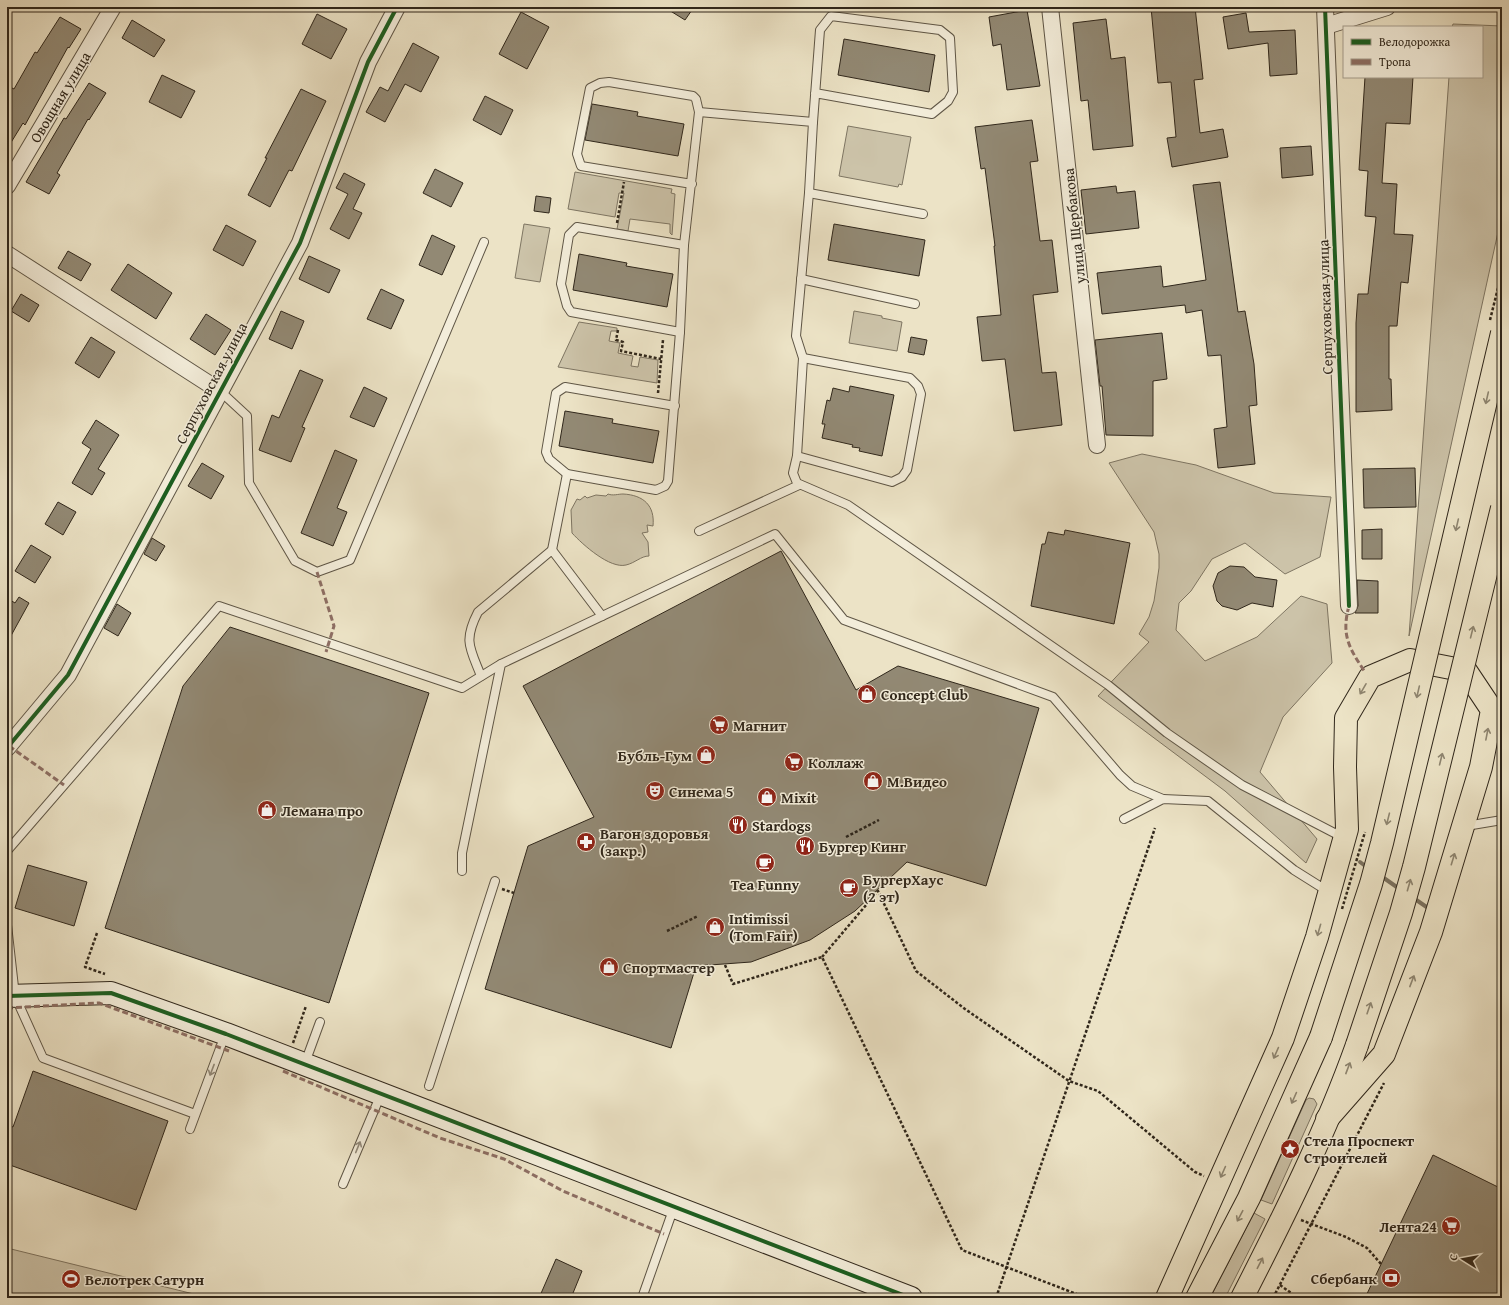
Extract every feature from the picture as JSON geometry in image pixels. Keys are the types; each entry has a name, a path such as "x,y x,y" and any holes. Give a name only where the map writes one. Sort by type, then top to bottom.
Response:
{"main road":[{"path":"1197,1298 1249,1198 1321,1036 1371,884 1382,843 1502,333"},
{"path":"1242,1298 1285,1214 1327,1119 1357,1045 1401,914 1414,867 1502,508"},
{"path":"1167,1298 1283,1038 1317,937 1347,829 1345,767 1346,718 1370,677 1410,660 1466,671 1492,710 1481,767 1431,932 1384,1054 1327,1119"}],"street":[{"name":"Овощная улица","path":"7,186 113,7"},
{"name":"Серпуховская улица","path":"7,748 68,675 300,243 368,62 397,7"},
{"name":"улица Щербакова","path":"1050,7 1097,445"},
{"name":"Серпуховская улица","path":"1325,7 1349,606"},
{"path":"1326,26 1387,7"},
{"path":"7,254 220,391"},
{"path":"11,996 111,993 226,1034 911,1298"}],"lane":[{"path":"815,93 932,114 948,101 953,92 950,38 940,30 831,16 820,30 815,93 813,122 809,193 796,336 803,358 798,456 793,473 797,483 848,505 1108,685 1168,734 1242,785 1344,838"},
{"path":"675,406 565,387 558,390 556,393 546,452 549,459 568,474 656,490 660,489 668,481 675,406 680,332 684,244 692,184 699,112 693,96 609,82 600,83 590,88 578,159 581,166 692,184"},
{"path":"699,112 813,122"},
{"path":"809,193 923,214"},
{"path":"680,332 571,312 567,306 561,284 569,235 577,227 684,244"},
{"path":"220,391 247,416 249,483 295,561 317,572 350,560 484,242"},
{"path":"801,279 915,304"},
{"path":"798,456 892,482 907,470 921,394 918,386 910,378 803,358"},
{"path":"481,676 468,642 471,626 478,612 552,550 568,474"},
{"path":"699,531 800,485"},
{"path":"7,851 219,606 462,688 502,664 775,534 844,620 1053,697 1124,779 1132,786 1163,799 1208,801 1294,870 1330,893"},
{"path":"552,550 602,616"},
{"path":"462,871 462,853 502,664"},
{"path":"1124,819 1163,799"},
{"path":"1463,827 1502,820"},
{"path":"429,1086 495,882"},
{"path":"7,925 11,996 43,1058 195,1114"},
{"path":"296,1061 320,1022"},
{"path":"190,1129 226,1034"},
{"path":"343,1184 381,1094"},
{"path":"642,1298 674,1207"}],"path":[{"path":"615,233 626,173"},
{"path":"620,321 616,340 623,342 621,351 661,359"},
{"path":"657,403 664,329"},
{"path":"846,837 879,820"},
{"path":"996,1298 1155,828"},
{"path":"725,965 733,984 822,957 878,891 916,971 965,1009 1069,1081 1098,1091 1195,1172"},
{"path":"667,931 698,916"},
{"path":"822,957 962,1250 1087,1298"},
{"path":"296,1061 306,1006"},
{"path":"1273,1298 1385,1081"},
{"path":"1310,1224 1346,1237 1367,1248 1381,1264"},
{"path":"1280,1285 1298,1298"}],"shaded area":[{"path":"1453,24 1502,26 1502,214 1409,636 1449,78 1483,78 1483,26 1452,26"},
{"path":"848,126 911,137 902,185 899,184 898,187 839,176"},
{"path":"575,172 672,189 671,193 675,194 672,235 670,233 670,224 630,219 628,231 617,229 624,193 619,193 615,217 568,209"},
{"path":"524,224 550,228 540,282 515,278"},
{"path":"854,311 882,316 882,318 902,322 897,351 849,343"},
{"path":"579,322 617,328 617,331 611,331 609,341 620,343 618,353 633,356 631,366 638,367 640,357 658,360 657,383 558,367"},
{"path":"1142,454 1196,465 1274,493 1331,497 1320,557 1285,574 1245,543 1212,559 1191,591 1179,603 1176,630 1205,661 1257,637 1301,596 1327,604 1332,663 1283,717 1260,772 1317,839 1306,863 1225,791 1098,696 1149,642 1139,634 1149,617 1154,601 1159,568 1159,554 1154,532 1109,463"},
{"path":"608,494 623,494 637,497 642,499 650,507 653,526 647,525 648,532 642,533 648,542 649,556 643,557 626,565 612,563 597,555 572,533 571,510 577,499 580,500 585,496 587,498 596,495 606,496"},
{"path":"1309,1098 1314,1099 1317,1104 1272,1204 1261,1200 1306,1100"},
{"path":"1254,1213 1265,1219 1225,1298 1210,1298"},
{"name":"Велотрек Сатурн","path":"7,1248 210,1298 7,1298"}],"building":[{"path":"664,7 694,7 685,20"},
{"path":"1151,7 1195,7 1203,79 1194,80 1200,133 1223,129 1228,157 1172,167 1167,138 1176,137 1171,82 1158,83"},
{"path":"1027,10 1040,86 1007,90 1001,44 993,46 989,17"},
{"path":"521,12 549,27 527,69 499,54"},
{"path":"1246,13 1249,32 1295,30 1297,74 1270,76 1268,43 1228,49 1223,17"},
{"path":"317,14 347,29 331,59 302,44"},
{"path":"60,17 81,29 69,48 68,47 25,125 23,123 7,149 7,96 12,88 14,89 35,52 37,53"},
{"path":"1106,19 1111,59 1125,57 1133,146 1093,150 1088,100 1081,101 1073,23"},
{"path":"132,20 165,40 154,57 122,38"},
{"path":"844,39 935,55 929,92 838,75"},
{"path":"413,43 439,57 421,92 405,84 385,122 366,112 380,87 388,91"},
{"path":"162,75 195,91 181,118 149,102"},
{"path":"1365,78 1413,78 1410,124 1386,123 1382,183 1397,184 1394,234 1413,235 1408,283 1401,282 1397,326 1389,326 1389,379 1391,379 1392,410 1356,412 1356,323 1358,294 1368,294 1376,217 1365,216 1368,171 1359,170"},
{"path":"89,83 106,93 89,120 88,119 57,173 60,175 49,194 26,182 64,118 66,119"},
{"path":"301,89 326,101 292,171 289,170 270,207 248,195 267,158 265,158"},
{"path":"485,96 513,110 501,135 473,120"},
{"path":"592,104 638,112 637,116 684,124 678,156 585,140"},
{"path":"1032,120 1038,161 1030,162 1040,241 1052,240 1058,292 1033,295 1042,373 1056,372 1062,425 1014,431 1005,359 982,361 977,317 1001,315 995,246 985,168 981,169 975,127"},
{"path":"1311,146 1313,175 1282,178 1280,148"},
{"path":"435,169 463,183 451,207 423,193"},
{"path":"344,173 365,184 353,209 362,213 349,239 330,229 348,194 336,188"},
{"path":"1220,182 1238,312 1245,311 1254,364 1257,405 1249,406 1255,464 1218,468 1214,429 1227,427 1221,355 1208,356 1202,310 1186,313 1185,305 1102,314 1097,273 1161,266 1163,287 1206,280 1193,185"},
{"path":"1116,186 1117,193 1135,191 1139,228 1086,234 1081,190"},
{"path":"536,196 551,198 549,213 534,211"},
{"path":"834,224 925,240 919,276 828,260"},
{"path":"226,225 256,241 243,266 213,250"},
{"path":"432,235 455,246 442,275 419,265"},
{"path":"68,251 91,264 81,281 58,268"},
{"path":"579,254 627,263 626,266 673,274 667,307 573,290"},
{"path":"309,256 340,270 329,293 299,279"},
{"path":"128,264 172,293 156,319 111,290"},
{"path":"381,289 404,300 391,329 367,319"},
{"path":"21,294 39,305 29,322 11,311"},
{"path":"281,311 304,321 292,349 269,339"},
{"path":"206,314 231,330 215,355 190,339"},
{"path":"1162,333 1167,379 1153,381 1153,436 1106,435 1102,386 1100,386 1095,340"},
{"path":"91,337 115,352 99,378 75,363"},
{"path":"911,337 927,340 924,355 908,352"},
{"path":"300,370 323,380 302,427 305,428 291,462 259,450 272,415 279,418"},
{"path":"850,386 894,395 882,456 859,451 860,448 852,447 853,445 822,438 825,424 822,424 827,400 830,401 833,388 849,392"},
{"path":"364,387 387,398 374,427 350,417"},
{"path":"565,411 613,419 612,423 659,431 653,463 559,446"},
{"path":"96,420 119,435 98,469 105,473 92,495 72,483 91,449 82,443"},
{"path":"335,450 357,460 337,508 347,512 333,546 301,533"},
{"path":"202,463 224,476 211,499 188,486"},
{"path":"1415,468 1416,507 1364,508 1363,469"},
{"path":"58,502 76,512 63,535 45,524"},
{"path":"1382,529 1382,559 1362,559 1362,530"},
{"path":"1065,530 1130,543 1114,624 1031,606 1042,544 1045,544 1048,532 1064,535"},
{"path":"152,538 165,546 156,561 144,554"},
{"path":"31,545 51,557 35,583 15,571"},
{"name":"Коллаж","path":"781,551 856,690 898,666 1039,708 986,886 907,862 855,911 810,940 751,962 696,966 671,1048 485,989 528,846 594,817 523,686"},
{"path":"1230,566 1244,567 1255,577 1277,580 1273,607 1252,603 1237,610 1222,606 1217,601 1213,586 1218,573"},
{"path":"1357,580 1378,581 1378,613 1355,613 1358,606"},
{"path":"19,597 29,603 7,643 7,598 15,603"},
{"path":"117,604 131,613 118,636 104,628"},
{"name":"Лемана про","path":"230,627 429,693 329,1003 105,928 183,686"},
{"path":"28,865 87,882 74,926 15,908"},
{"path":"33,1071 168,1121 136,1210 7,1164 7,1125 13,1127"},
{"name":"Лента24","path":"1433,1155 1502,1189 1502,1298 1365,1298"},
{"path":"556,1259 582,1271 571,1298 539,1298"}],"waterway":[{"path":"1360,862 1368,868"},
{"path":"1381,876 1401,890"},
{"path":"1412,897 1428,908"}],"marked path":[{"path":"317,572 334,626 326,652"},
{"path":"1349,606 1346,633 1351,648 1365,672"},
{"path":"9,746 64,785"},
{"path":"7,1008 99,1003 229,1051"},
{"path":"283,1071 440,1138 504,1159 563,1191 664,1234"}],"cycle path":[{"path":"7,748 68,675 300,243 368,62 397,7"},
{"path":"1325,7 1349,606"},
{"path":"7,996 111,993 226,1034 911,1298"}],"place":[{"name":"Concept Club","path":"867,694"},
{"name":"Магнит","path":"719,725"},
{"name":"Бубль-Гум","path":"706,755"},
{"name":"Коллаж","path":"794,762"},
{"name":"М.Видео","path":"873,781"},
{"name":"Синема 5","path":"655,791"},
{"name":"Mixit","path":"767,797"},
{"name":"Лемана про","path":"267,810"},
{"name":"Stardogs","path":"738,825"},
{"name":"Вагон здоровья (закр.)","path":"586,842"},
{"name":"Бургер Кинг","path":"805,846"},
{"name":"Tea Funny","path":"765,863"},
{"name":"БургерХаус (2 эт)","path":"849,888"},
{"name":"Intimissi (Tom Fair)","path":"715,927"},
{"name":"Спортмастер","path":"609,967"},
{"name":"Стела Проспект Строителей","path":"1290,1149"},
{"name":"Лента24","path":"1451,1226"},
{"name":"Сбербанк","path":"1391,1278"},
{"name":"Велотрек Сатурн","path":"71,1279"}]}
